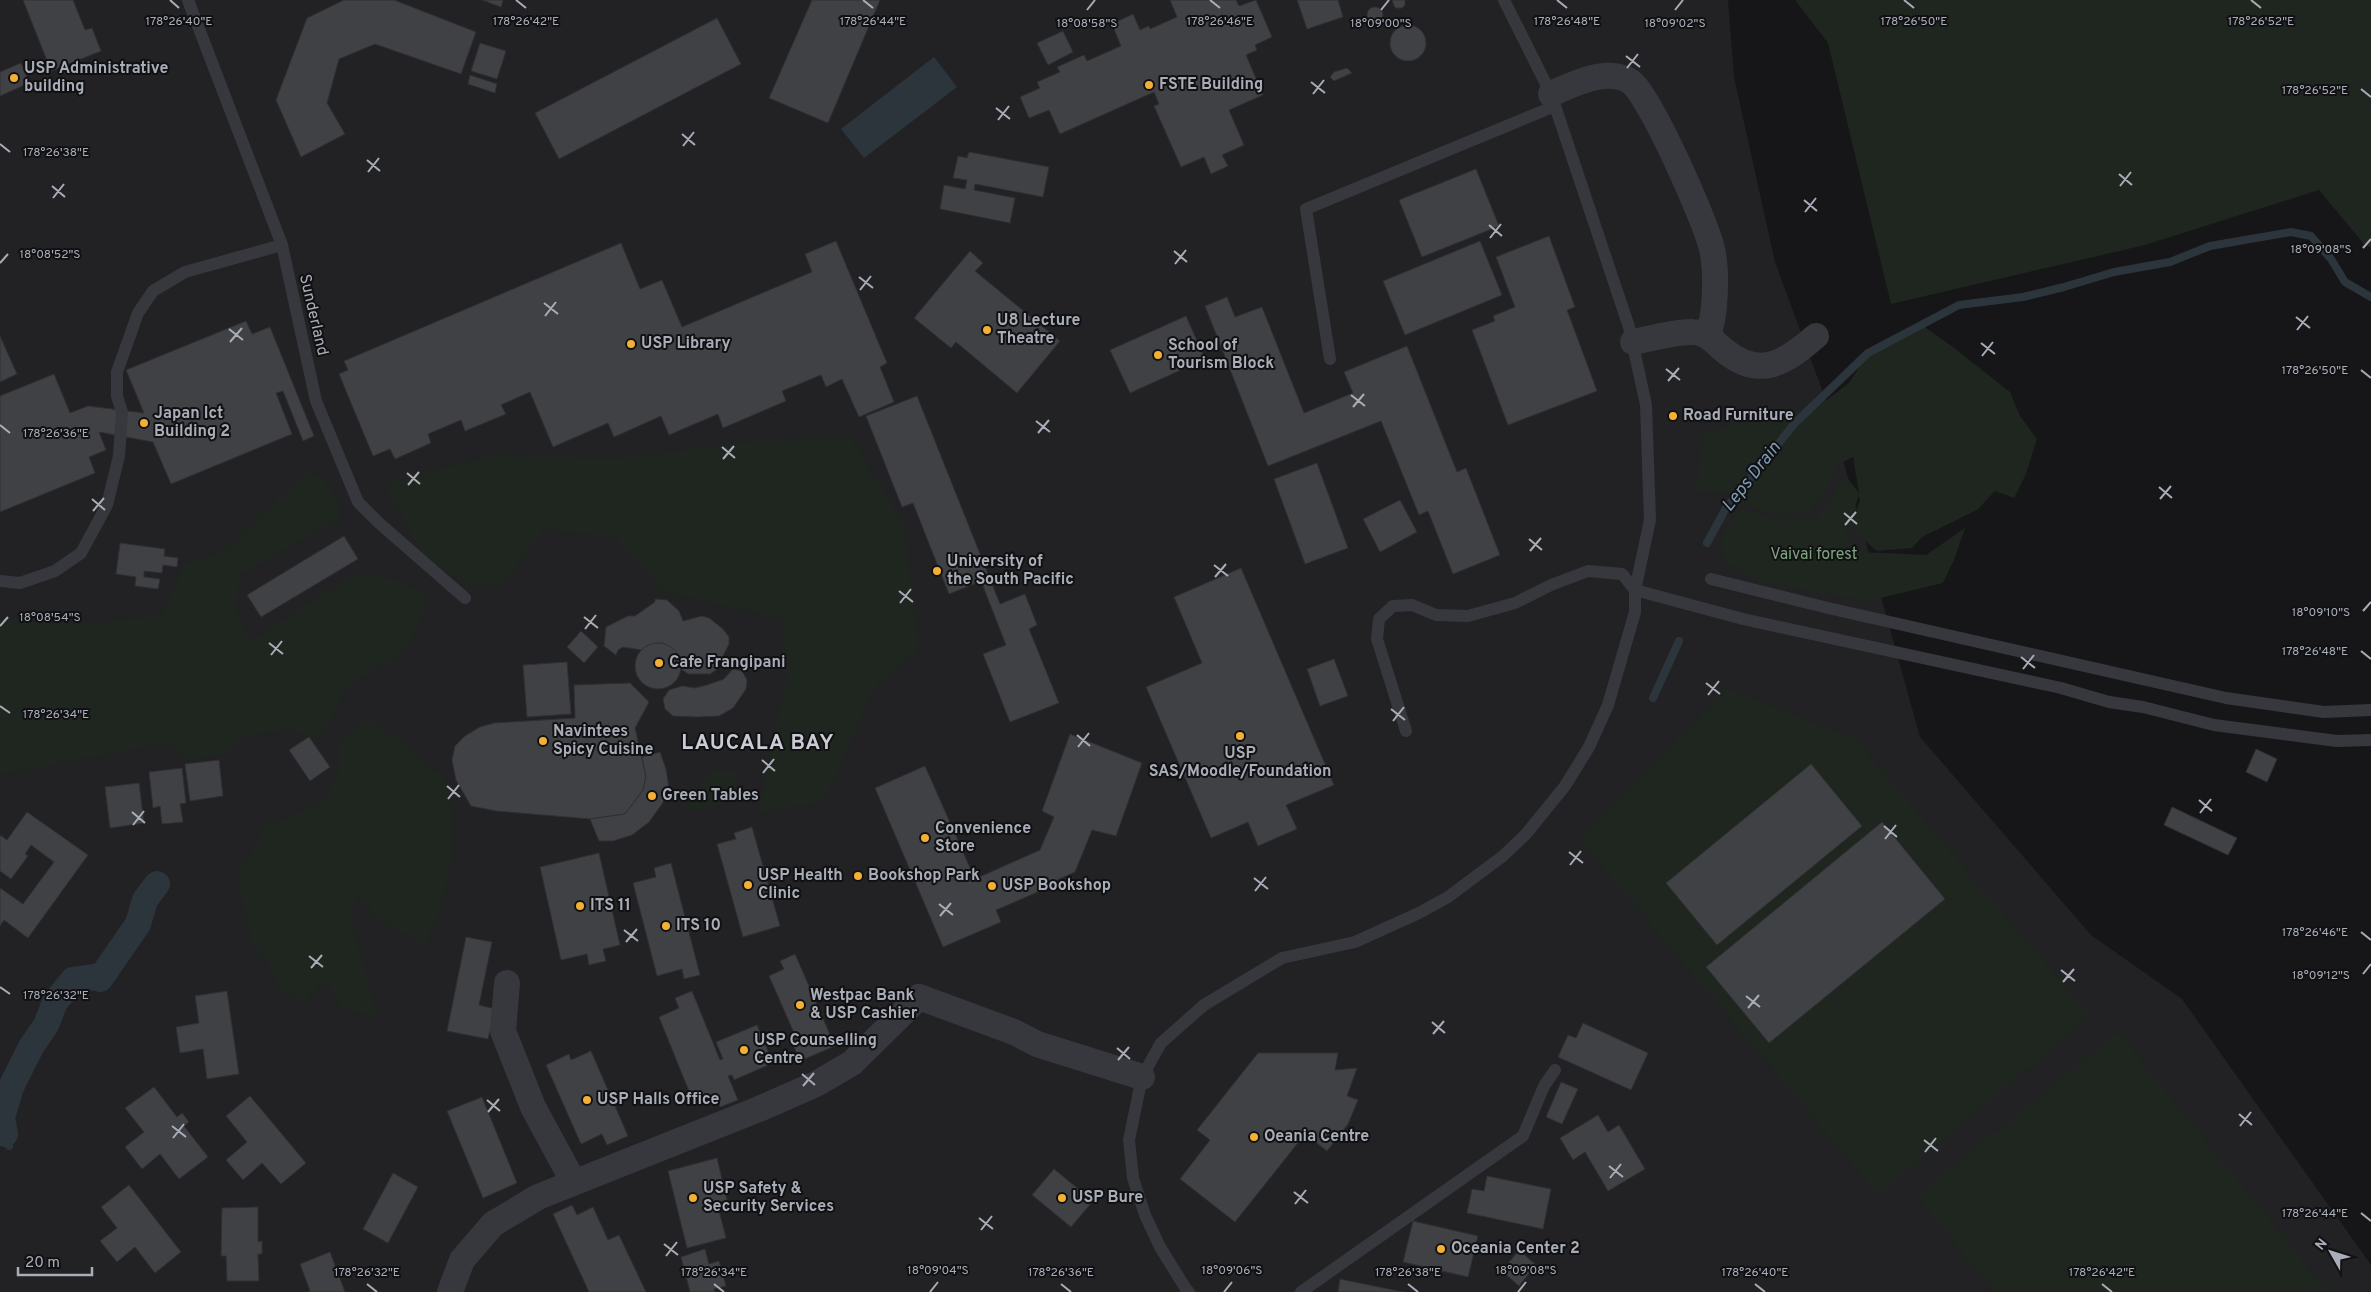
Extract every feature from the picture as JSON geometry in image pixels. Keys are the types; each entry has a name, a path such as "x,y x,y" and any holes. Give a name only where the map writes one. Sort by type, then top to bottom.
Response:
{"street":[{"path":"1553,100 1581,80 1612,76 1630,82 1645,98 1696,204 1712,248 1714,294 1708,335"},
{"path":"1632,342 1693,332 1708,335 1742,362 1770,366 1793,356 1816,336"},
{"path":"507,983 503,1031 533,1107 573,1181"},
{"path":"450,1292 462,1260 493,1224 538,1196 759,1109 816,1084 852,1064 919,997 1014,1032 1037,1044 1142,1077"}],"lane":[{"name":"Sunderland","path":"188,0 282,245 316,401 358,502 379,523 465,598"},
{"path":"1185,1291 1160,1247 1145,1215 1133,1178 1129,1140 1142,1077 1161,1043 1204,1005 1282,958 1355,942 1419,913 1448,897 1504,856 1526,834 1565,786 1589,747 1608,705 1636,612 1635,590 1650,520 1646,405 1629,327 1553,100 1504,0"},
{"path":"1330,359 1306,209 1553,100"},
{"path":"0,581 20,582 55,571 80,553 107,505 120,456 122,412 117,396 117,372 138,313 153,291 185,272 282,245"},
{"path":"1406,731 1377,639 1379,619 1393,606 1412,605 1436,616 1468,616 1516,603 1551,585 1588,571 1622,574 1635,590 1743,619 2061,688 2109,702 2143,707 2214,726 2337,741 2371,740"},
{"path":"1712,579 1828,608 2226,698 2324,712 2371,710"},
{"path":"1301,1292 1523,1136 1544,1086 1555,1070"}],"shaded area":[{"name":"University of the South Pacific","path":"0,0 1728,0 1734,77 1775,262 1828,406 1920,737 2091,935 2182,999 2371,1265 2371,1292 0,1292"},
{"path":"934,57 957,87 864,158 841,129"}],"green space":[{"path":"1795,0 2371,0 2371,248 2363,243 2319,190 2145,245 1891,304 1828,43"},
{"name":"Vaivai forest","path":"1919,323 2010,392 2020,416 2037,439 2026,474 2014,498 1995,491 1977,510 1922,537 1912,548 1877,551 1849,528 1860,501 1859,495 1845,533 1861,552 1926,555 1965,528 1954,560 1943,583 1868,601 1759,582 1724,561 1721,537 1737,509 1783,520 1818,517 1846,476 1859,493 1853,457 1835,466 1826,493 1807,514 1774,515 1748,506 1728,493 1696,492 1703,435 1758,415 1816,408 1849,383 1860,366 1890,337"},
{"path":"850,437 904,524 919,651 875,686 824,802 758,812 788,671 782,619 665,592 615,537 544,529 502,584 472,585 426,559 384,485 493,455 614,459 749,442"},
{"path":"307,471 324,479 342,511 340,518 240,575 235,610 251,641 355,573 399,580 429,599 406,651 350,684 318,740 288,729 242,737 224,755 184,760 169,742 0,775 0,619 81,624 162,616 184,564 223,552"},
{"path":"1726,688 1855,739 2090,1016 1878,1195 1580,840"},
{"path":"367,715 445,778 453,828 449,875 441,904 424,947 415,938 393,929 356,896 351,922 379,1019 341,1007 328,983 318,985 305,1001 279,988 271,969 251,943 241,899 241,864 249,858 268,820 275,823 322,803 339,771 338,741"},
{"path":"711,770 740,771 730,802 681,813"},
{"path":"2118,1032 2328,1292 1995,1292 1917,1196"}],"building":[{"path":"23,0 73,0 85,30 92,28 101,51 51,71"},
{"path":"344,0 394,0 476,32 461,74 375,44 339,59 327,103 345,134 301,157 276,100 307,18"},
{"path":"482,0 503,0 501,7"},
{"path":"812,0 880,0 828,123 769,98"},
{"name":"FSTE Building","path":"1170,0 1236,0 1239,6 1256,0 1272,37 1255,45 1257,50 1246,55 1263,95 1229,110 1244,145 1222,155 1228,166 1211,174 1204,157 1181,167 1154,106 1159,104 1154,92 1060,134 1049,110 1029,118 1020,97 1040,88 1037,82 1060,72 1057,67 1084,55 1087,61 1121,46 1112,24 1133,14 1140,30 1149,26 1150,29 1177,17"},
{"path":"1297,0 1338,0 1343,17 1307,29"},
{"path":"1392,0 1405,0 1405,5 1402,8 1395,8"},
{"path":"1375,7 1381,9 1383,15 1381,21 1375,23 1369,21 1367,15 1369,9"},
{"path":"717,18 741,64 559,159 535,113"},
{"path":"1408,25 1415,26 1421,30 1425,36 1425,50 1421,56 1415,60 1408,61 1401,60 1395,56 1391,50 1390,43 1391,36 1395,30 1401,26"},
{"path":"1063,31 1073,52 1048,65 1037,43"},
{"path":"480,43 506,51 497,79 471,71"},
{"name":"USP Administrative building","path":"21,63 29,83 0,96 0,72"},
{"path":"1347,68 1352,73 1334,81 1330,77 1334,72"},
{"path":"470,75 497,84 495,93 468,84"},
{"path":"969,152 1049,167 1043,197 975,184 974,190 1015,198 1010,223 940,209 944,185 965,189 967,180 953,178 958,156 967,158"},
{"path":"1476,169 1499,226 1422,257 1399,200"},
{"path":"1549,236 1575,307 1567,310 1597,391 1508,425 1472,330 1495,321 1493,316 1515,307 1496,257"},
{"name":"USP Library","path":"836,241 887,363 880,367 894,402 859,417 842,379 826,387 821,375 782,391 786,401 723,428 718,414 669,435 661,416 614,437 608,423 553,447 530,392 501,405 506,414 465,431 461,420 428,434 431,443 395,459 390,449 373,456 339,374 348,370 344,361 621,243 640,289 662,280 682,327 812,272 805,254"},
{"path":"1480,241 1502,295 1405,335 1383,281"},
{"name":"U8 Lecture Theatre","path":"970,251 983,263 975,271 1060,341 1017,393 956,342 951,348 914,318"},
{"path":"1227,297 1235,317 1262,307 1304,413 1353,393 1344,372 1407,346 1457,472 1466,468 1500,555 1453,574 1428,511 1419,515 1381,421 1268,466 1205,306"},
{"name":"School of Tourism Block","path":"1186,316 1205,359 1130,393 1110,350"},
{"name":"Japan Ict Building 2","path":"246,321 252,334 270,327 314,436 303,441 283,391 276,393 292,434 171,484 153,442 99,432 106,450 89,457 95,473 0,512 0,396 54,374 70,413 88,406 144,413 126,370"},
{"path":"0,336 17,374 0,382"},
{"path":"917,396 1000,604 1025,594 1037,625 1029,629 1059,703 1010,722 983,654 1006,645 981,581 949,594 913,503 902,507 866,416"},
{"path":"1317,463 1348,548 1305,564 1274,479"},
{"path":"1400,500 1417,532 1380,552 1363,519"},
{"path":"344,536 358,559 261,617 247,595"},
{"path":"120,543 165,549 164,556 178,558 177,567 163,565 162,573 144,571 144,577 160,579 158,589 135,586 136,577 116,574"},
{"name":"USP SAS/Moodle/Foundation","path":"1241,568 1334,785 1286,805 1297,829 1258,846 1248,822 1211,838 1146,687 1202,663 1174,597"},
{"path":"655,599 667,600 679,611 683,621 702,616 709,618 723,629 729,637 729,644 716,670 710,674 688,674 680,668 679,659 674,650 662,643 648,645 642,650 623,647 618,650 616,655 604,646 606,627 628,616 635,616 655,602"},
{"path":"581,631 598,647 584,663 567,647"},
{"path":"658,643 671,647 677,653 681,666 677,679 671,685 658,689 645,685 639,679 635,666 639,653 645,647"},
{"path":"1334,659 1348,696 1320,706 1307,669"},
{"path":"567,662 571,714 527,717 523,665"},
{"path":"733,669 742,671 747,680 746,689 733,708 719,716 697,717 673,716 665,709 663,699 669,690 682,686 695,688 707,685 724,679"},
{"path":"630,683 649,702 635,728 646,777 643,790 625,814 590,819 496,811 471,806 456,780 452,760 455,746 465,736 480,727 494,723 575,718 574,685"},
{"path":"1070,734 1142,763 1116,836 1092,830 1075,872 1046,885 1047,888 996,910 1001,922 943,947 875,788 925,766 975,879 1040,850 1054,817 1042,811"},
{"path":"309,737 330,767 310,781 289,750"},
{"path":"2256,749 2277,759 2267,782 2246,772"},
{"name":"Green Tables","path":"660,752 666,769 669,789 662,804 649,822 632,835 613,841 599,841 590,819 625,814 643,790 646,777 642,757"},
{"path":"219,760 223,796 190,801 185,764"},
{"path":"1811,764 1862,826 1717,945 1666,883"},
{"path":"182,768 186,803 180,804 183,822 162,824 160,806 153,808 149,772"},
{"path":"139,783 144,823 110,828 105,787"},
{"path":"2172,807 2237,838 2228,855 2164,825"},
{"path":"27,812 88,855 28,938 4,920 0,926 0,888 23,904 54,862 31,845 25,854 28,856 11,879 0,871 0,835 7,840"},
{"path":"1882,822 1945,899 1769,1043 1706,967"},
{"name":"USP Health Clinic","path":"752,827 780,926 743,937 717,844 736,839 734,833"},
{"name":"ITS 11","path":"599,853 620,945 603,949 606,961 589,965 587,954 561,960 540,867"},
{"name":"ITS 10","path":"671,863 700,975 684,979 682,969 657,976 633,883 656,877 654,868"},
{"path":"466,937 492,942 479,1005 495,1009 488,1039 447,1031"},
{"name":"Westpac Bank & USP Cashier","path":"795,954 835,1046 800,1061 790,1037 795,1035 769,976 784,969 780,961"},
{"path":"227,991 239,1074 207,1079 203,1049 180,1053 176,1027 199,1023 195,996"},
{"name":"USP Counselling Centre","path":"692,991 720,1060 723,1059 716,1042 757,1025 773,1063 734,1080 732,1075 728,1076 738,1100 720,1107 717,1098 695,1106 659,1017 679,1008 675,998"},
{"path":"1583,1023 1648,1053 1631,1090 1558,1057 1568,1035 1576,1038"},
{"name":"USP Halls Office","path":"591,1051 628,1136 607,1145 602,1134 581,1144 546,1065 569,1054 571,1060"},
{"name":"Oeania Centre","path":"1258,1053 1338,1053 1335,1070 1357,1068 1347,1096 1358,1100 1348,1124 1327,1151 1305,1134 1235,1222 1180,1179 1210,1140 1197,1130"},
{"path":"1561,1082 1578,1089 1562,1124 1546,1117"},
{"path":"154,1087 177,1117 182,1113 189,1122 184,1126 208,1157 179,1179 160,1154 142,1169 125,1147 144,1132 125,1108"},
{"path":"250,1096 306,1163 281,1184 262,1163 243,1180 226,1160 247,1142 226,1116"},
{"path":"482,1097 517,1183 483,1198 447,1111"},
{"path":"1598,1115 1608,1132 1619,1125 1645,1169 1608,1191 1585,1152 1573,1160 1560,1138"},
{"path":"717,1158 727,1200 717,1203 726,1238 687,1248 668,1171"},
{"name":"USP Bure","path":"1054,1169 1093,1201 1071,1227 1032,1195"},
{"path":"393,1173 418,1187 388,1243 363,1229"},
{"path":"1487,1176 1551,1189 1543,1229 1467,1213 1472,1189 1484,1191"},
{"path":"129,1185 181,1252 155,1273 135,1247 117,1262 100,1241 117,1228 101,1207"},
{"path":"572,1205 577,1215 593,1207 608,1240 619,1235 646,1292 589,1292 553,1214"},
{"path":"258,1207 258,1242 262,1241 262,1254 258,1254 259,1281 227,1281 226,1256 221,1256 222,1208"},
{"name":"Oceania Center 2","path":"1413,1221 1478,1236 1468,1277 1403,1262"},
{"path":"705,1249 709,1264 719,1261 726,1286 714,1289 715,1292 690,1292 681,1257"},
{"path":"1519,1250 1536,1265 1519,1286 1502,1271"},
{"path":"330,1252 345,1292 308,1292 310,1291 300,1264"},
{"path":"1340,1279 1403,1292 1338,1292"}],"waterway":[{"path":"1707,543 1726,508 1795,423 1868,353 1959,305 2023,297 2114,272 2170,262 2210,246 2291,232 2311,236 2331,259 2345,282 2371,297"},
{"name":"Leps Drain","path":"1653,698 1679,641"},
{"path":"5,1134 2,1118 11,1087 31,1047 46,1025 55,1002 73,980 95,977 100,979 138,924 145,900 157,884"},
{"path":"5,1134 9,1146"}],"place":[{"name":"USP Administrative building","path":"14,78"},
{"name":"FSTE Building","path":"1149,85"},
{"name":"U8 Lecture Theatre","path":"987,330"},
{"name":"USP Library","path":"631,344"},
{"name":"School of Tourism Block","path":"1158,355"},
{"name":"Road Furniture","path":"1673,416"},
{"name":"Japan Ict Building 2","path":"144,423"},
{"name":"University of the South Pacific","path":"937,571"},
{"name":"Cafe Frangipani","path":"659,663"},
{"name":"USP SAS/Moodle/Foundation","path":"1240,736"},
{"name":"Navintees Spicy Cuisine","path":"543,741"},
{"name":"Green Tables","path":"652,796"},
{"name":"Convenience Store","path":"925,838"},
{"name":"Bookshop Park","path":"858,876"},
{"name":"USP Health Clinic","path":"748,885"},
{"name":"USP Bookshop","path":"992,886"},
{"name":"ITS 11","path":"580,906"},
{"name":"ITS 10","path":"666,926"},
{"name":"Westpac Bank & USP Cashier","path":"800,1005"},
{"name":"USP Counselling Centre","path":"744,1050"},
{"name":"USP Halls Office","path":"587,1100"},
{"name":"Oeania Centre","path":"1254,1137"},
{"name":"USP Safety & Security Services","path":"693,1198"},
{"name":"USP Bure","path":"1062,1198"},
{"name":"Oceania Center 2","path":"1441,1249"}],"district":[{"name":"LAUCALA BAY","path":"758,743"}]}
